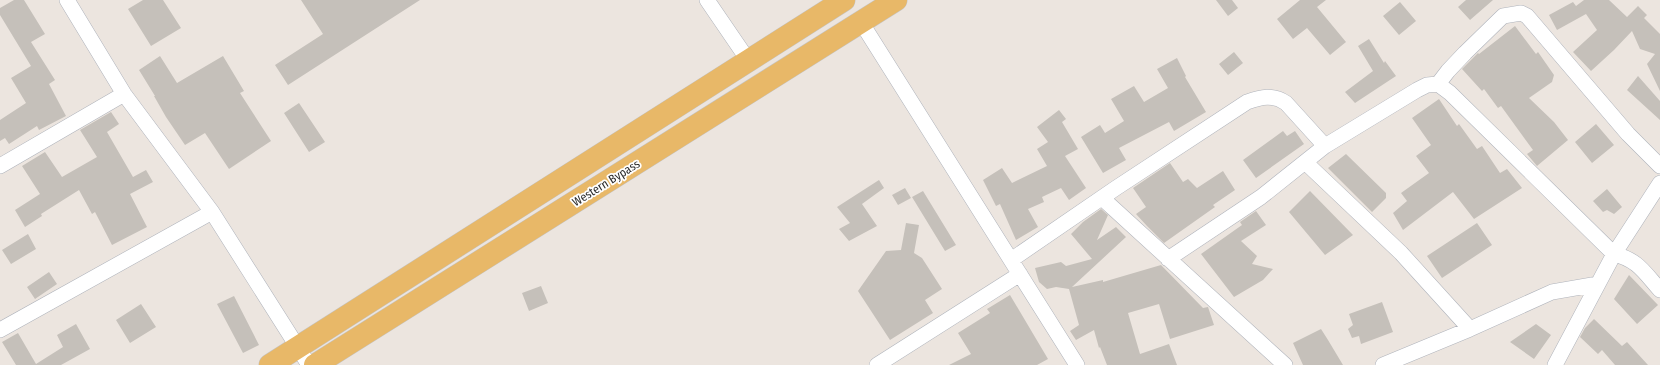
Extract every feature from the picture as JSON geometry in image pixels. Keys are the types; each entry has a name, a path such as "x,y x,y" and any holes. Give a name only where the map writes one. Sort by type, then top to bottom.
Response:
{"main road":[{"path":"274,364 297,347 844,0"},
{"name":"Western Bypass","path":"315,365 896,0"}],"street":[{"path":"67,0 124,94 212,212 309,365"},
{"path":"707,0 748,60"},
{"path":"1438,84 1465,52 1503,16 1521,13 1527,16 1628,134 1660,166"},
{"path":"861,22 1077,365"},
{"path":"1168,259 1261,197 1325,146 1417,90 1427,85 1438,84 1450,93 1614,254 1627,257 1634,261 1660,290"},
{"path":"0,166 124,94"},
{"path":"1011,260 1247,102 1260,97 1279,98 1286,103 1325,146"},
{"path":"1305,162 1401,254 1470,329"},
{"path":"1555,365 1614,254 1660,183"},
{"path":"1102,198 1285,365"},
{"path":"0,330 212,212"},
{"path":"877,365 1020,274"},
{"path":"1383,365 1470,329 1552,292 1598,284"}],"building":[{"path":"14,0 24,0 45,34 31,42 55,80 49,84 66,116 39,130 37,126 9,144 5,138 0,141 0,120 26,103 11,78 31,66 0,15 0,8"},
{"path":"143,0 163,0 181,28 151,46 128,9"},
{"path":"301,0 420,0 288,85 275,65 323,34"},
{"path":"1216,0 1232,0 1238,8 1228,16"},
{"path":"1300,0 1326,0 1317,7 1346,42 1330,55 1307,28 1293,39 1277,19"},
{"path":"1466,0 1493,0 1470,20 1458,7"},
{"path":"1584,0 1609,0 1627,17 1638,6 1647,15 1644,18 1660,34 1660,91 1647,64 1655,54 1640,49 1632,31 1591,71 1573,52 1597,30 1586,14 1557,30 1549,15 1573,2 1576,6"},
{"path":"1400,2 1416,21 1399,35 1383,16"},
{"path":"1515,26 1536,54 1538,52 1554,75 1552,82 1529,98 1554,122 1568,140 1537,166 1527,154 1533,150 1501,106 1498,108 1484,89 1482,91 1462,69 1478,53 1479,54"},
{"path":"1369,39 1384,63 1385,61 1396,76 1355,103 1345,92 1373,71 1358,46"},
{"path":"1234,52 1243,63 1228,75 1219,64"},
{"path":"160,56 177,83 223,56 244,91 240,93 271,141 229,169 205,133 185,145 166,117 139,70"},
{"path":"1177,58 1186,76 1185,77 1206,112 1174,131 1169,122 1119,148 1126,160 1103,173 1081,137 1100,125 1105,133 1124,121 1111,99 1134,86 1144,102 1168,88 1157,69"},
{"path":"1638,76 1660,101 1660,120 1627,90"},
{"path":"1439,99 1457,126 1459,124 1477,149 1482,146 1500,173 1507,169 1522,188 1474,219 1453,192 1403,230 1393,213 1407,201 1401,193 1429,173 1416,156 1431,145 1412,118"},
{"path":"299,103 325,142 309,152 284,113"},
{"path":"1059,110 1066,119 1062,122 1078,149 1065,156 1086,188 1069,200 1061,188 1042,197 1044,202 1028,209 1038,227 1016,240 1000,204 996,206 983,180 1002,168 1012,183 1047,166 1037,149 1048,142 1037,127"},
{"path":"111,112 119,124 107,132 133,177 146,170 153,182 130,194 147,227 112,245 95,212 92,214 79,190 41,214 42,216 25,227 15,210 40,194 22,166 45,152 62,177 97,157 80,130"},
{"path":"1596,124 1614,145 1592,163 1575,142"},
{"path":"1283,131 1287,136 1295,131 1304,144 1256,178 1243,160"},
{"path":"1346,154 1386,193 1386,198 1372,212 1328,168"},
{"path":"1170,163 1183,182 1188,179 1197,188 1223,171 1235,190 1213,205 1215,207 1164,243 1136,214 1146,207 1133,188"},
{"path":"879,180 884,188 862,204 877,226 849,241 839,229 850,223 837,207"},
{"path":"905,188 911,198 898,205 892,195"},
{"path":"1607,189 1622,207 1614,214 1607,210 1603,212 1593,201"},
{"path":"923,191 956,245 945,251 912,197"},
{"path":"1310,191 1353,235 1325,255 1289,212"},
{"path":"1101,209 1108,215 1097,240 1116,227 1126,237 1072,287 1103,280 1103,282 1161,265 1203,308 1208,307 1214,325 1170,339 1159,304 1128,313 1140,354 1169,344 1177,365 1107,365 1100,347 1099,348 1094,330 1076,340 1070,331 1079,325 1069,289 1056,287 1047,289 1039,282 1035,268 1061,262 1066,266 1092,259 1071,234 1083,222"},
{"path":"1256,211 1266,225 1241,241 1257,256 1252,264 1273,269 1263,280 1234,297 1201,254 1242,225 1240,222"},
{"path":"906,223 919,225 914,253 922,258 942,289 925,300 933,313 890,340 858,291 886,251 901,250"},
{"path":"1477,223 1492,245 1442,278 1427,256"},
{"path":"28,234 36,249 11,264 2,250"},
{"path":"49,272 57,284 35,299 27,287"},
{"path":"1629,275 1658,305 1637,324 1614,299"},
{"path":"541,286 548,303 529,311 522,293"},
{"path":"1010,295 1048,359 1037,365 949,365 971,354 958,333 990,313 987,309"},
{"path":"234,296 259,345 243,353 217,304"},
{"path":"1382,302 1393,332 1361,344 1359,336 1352,338 1348,329 1353,325 1349,314"},
{"path":"141,304 156,327 130,343 116,320"},
{"path":"1594,319 1622,346 1627,342 1648,365 1615,365 1602,350 1598,354 1580,337 1585,328"},
{"path":"76,324 90,349 61,365 16,365 2,342 18,333 36,364 63,347 57,335"},
{"path":"1536,324 1551,335 1534,359 1510,342"},
{"path":"1321,329 1343,365 1303,365 1293,343"}]}
